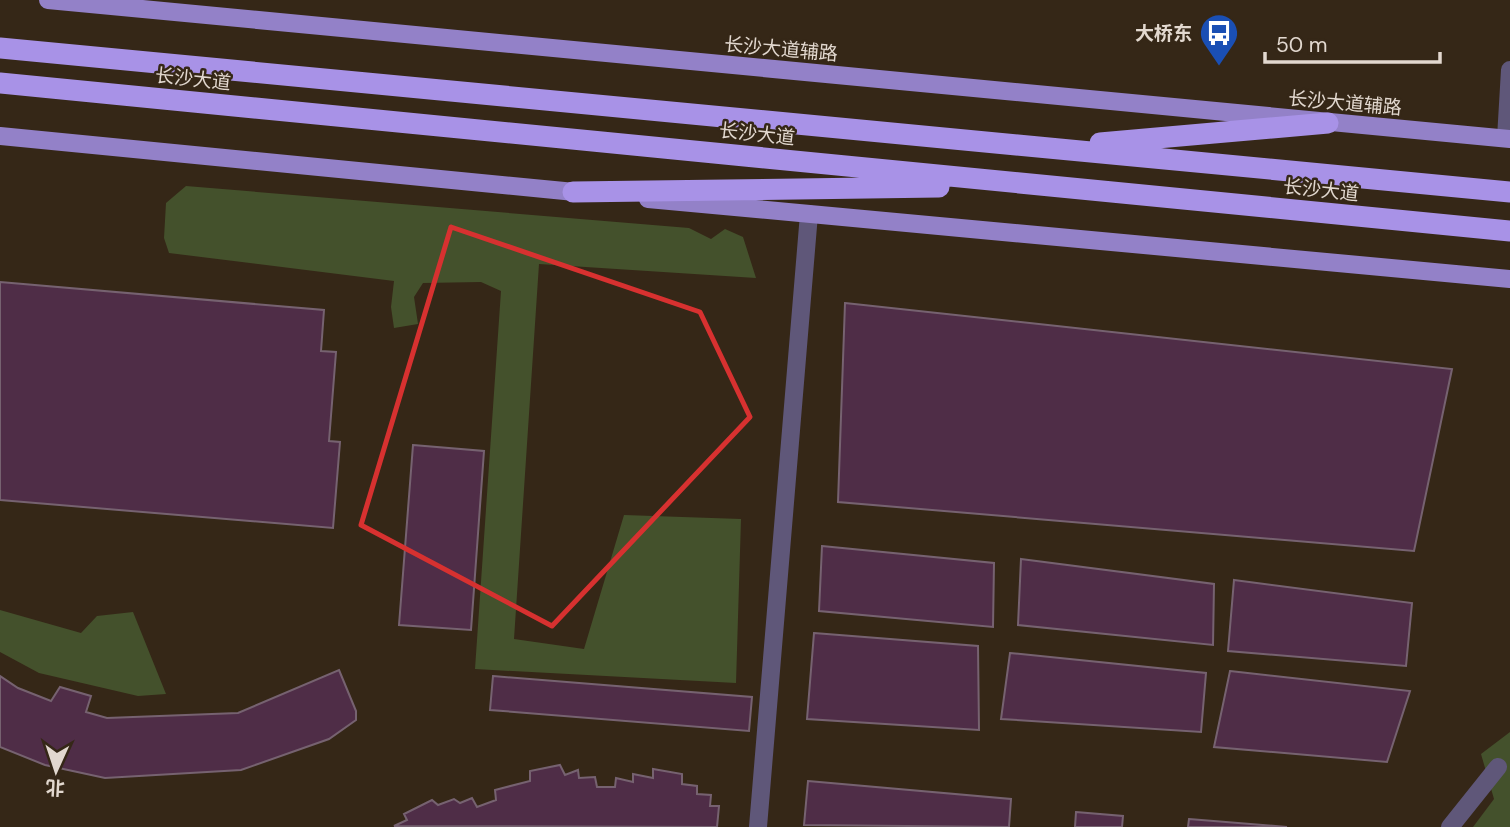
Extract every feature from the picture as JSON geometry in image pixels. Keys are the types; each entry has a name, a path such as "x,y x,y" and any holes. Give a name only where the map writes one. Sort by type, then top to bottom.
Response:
{"highway":[{"name":"长沙大道","path":"0,48 1510,192"},
{"name":"长沙大道","path":"0,83 1510,231"},
{"path":"1046,148 1328,123"},
{"path":"573,192 1041,185"}],"main road":[{"name":"长沙大道辅路","path":"48,0 176,6 1328,123 1508,138"},
{"path":"0,136 1510,279"}],"street":[{"path":"1508,138 1510,70"},
{"path":"758,827 809,214"},
{"path":"1450,827 1451,822 1498,767"}],"highlighted area":[{"path":"451,227 700,312 750,417 552,626 361,525"}],"green space":[{"path":"186,186 689,228 711,239 725,229 743,237 756,278 539,264 514,639 584,649 624,515 741,519 736,683 475,669 501,291 481,282 423,283 414,297 418,324 394,328 391,307 394,281 169,253 164,238 166,203"},
{"path":"0,610 81,633 97,616 133,612 166,694 138,696 39,673 0,652"},
{"path":"1510,732 1510,827 1473,827 1494,799 1481,754"}],"building":[{"path":"0,282 324,310 321,351 336,352 329,441 340,442 333,528 0,500"},
{"path":"845,303 1452,369 1414,551 838,502"},
{"path":"413,445 484,451 471,630 399,625"},
{"path":"822,546 994,563 993,627 819,611"},
{"path":"1021,559 1214,584 1213,645 1018,625"},
{"path":"1234,580 1412,603 1406,666 1228,651"},
{"path":"814,633 978,646 979,730 807,719"},
{"path":"1010,653 1206,673 1201,732 1001,719"},
{"path":"339,670 356,711 356,720 329,739 241,770 105,778 45,765 0,747 0,676 18,688 51,701 60,687 91,696 86,712 107,718 238,713"},
{"path":"1230,671 1410,691 1387,762 1214,747"},
{"path":"493,676 752,697 749,731 490,710"},
{"path":"560,765 565,775 578,770 579,778 595,777 597,787 615,787 616,778 633,782 633,774 653,778 653,769 682,774 682,784 697,786 697,794 711,795 710,806 719,806 717,827 394,826 407,820 404,814 432,800 438,805 454,799 460,803 472,798 477,807 496,800 495,790 530,781 530,771"},
{"path":"808,781 1011,799 1009,827 804,825"},
{"path":"1076,812 1123,816 1122,827 1075,827"},
{"path":"1189,819 1287,827 1188,827"}],"place":[{"name":"大桥东","path":"1219,67"}]}
